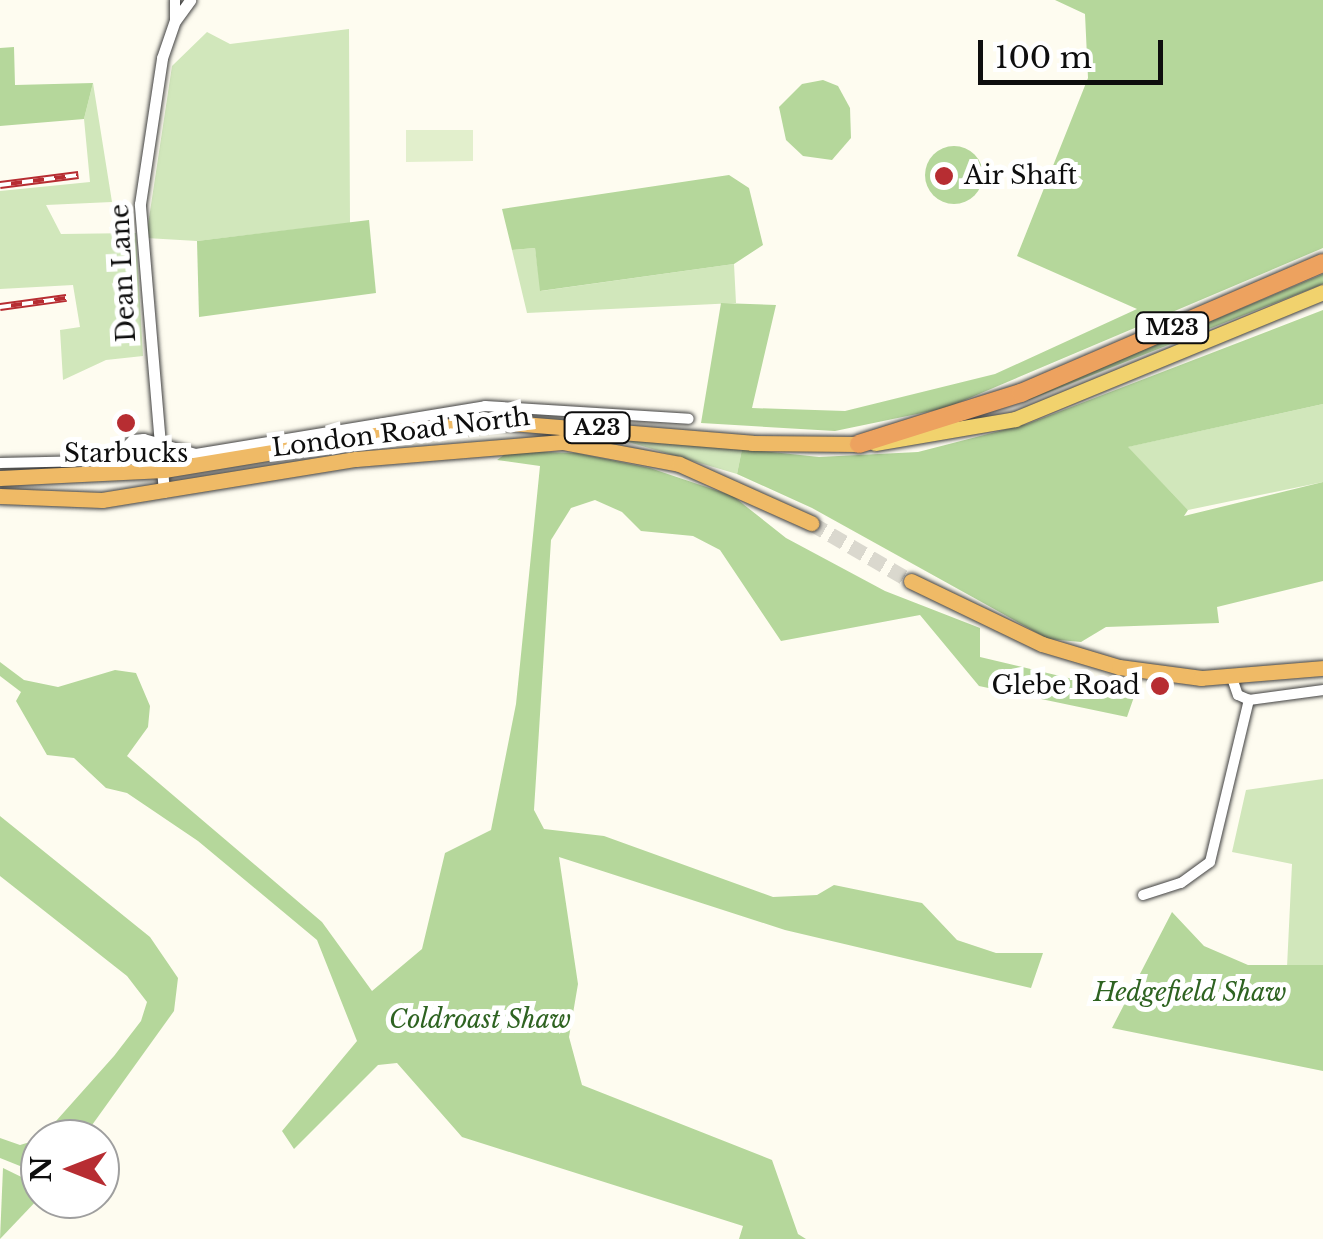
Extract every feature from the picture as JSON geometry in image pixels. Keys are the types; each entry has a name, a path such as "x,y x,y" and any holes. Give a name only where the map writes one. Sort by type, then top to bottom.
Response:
{"highway":[{"name":"M23","path":"858,444 1021,393 1323,263"},
{"name":"London Road North","path":"164,470 411,429 499,422 752,442 858,444"},
{"name":"London Road North","path":"164,492 356,459 562,442 679,464 811,523"},
{"name":"A23","path":"0,478 54,470 164,470"},
{"name":"A23","path":"0,496 102,500 164,492"},
{"path":"911,581 1072,654 1170,676 1232,678 1323,668"}],"main road":[{"name":"London Road North","path":"858,444 913,442 1016,419 1323,292"}],"street":[{"path":"174,21 175,0"},
{"name":"Dean Lane","path":"164,492 140,204 155,94 174,21 190,0"},
{"name":"London Road North","path":"196,454 484,406 689,419"},
{"path":"0,463 54,470 117,456 133,440 160,439 215,462"},
{"path":"1232,678 1238,695 1249,700 1323,690"},
{"path":"1144,895 1182,883 1210,862 1249,700"}],"green space":[{"path":"1055,0 1323,0 1323,248 946,408 835,431 701,423 721,303 776,305 752,408 845,411 995,374 1137,309 1017,256 1088,78 1085,14"},
{"path":"349,29 350,223 197,241 146,238 172,66 207,32 230,44"},
{"path":"14,47 15,85 93,83 84,119 0,126 0,48"},
{"path":"823,80 838,86 850,108 851,138 832,160 803,156 786,140 779,107 802,84"},
{"path":"93,83 112,202 46,205 61,234 136,233 143,356 106,360 63,380 60,330 80,327 73,285 0,289 0,191 90,182 84,119"},
{"path":"406,130 473,130 473,161 406,162"},
{"path":"954,146 975,154 983,175 975,196 954,204 933,196 925,175 933,154"},
{"path":"729,175 749,188 763,245 734,264 540,291 535,248 512,250 502,209"},
{"path":"369,220 376,293 199,317 197,241"},
{"path":"535,248 541,291 734,264 736,303 527,313 512,250"},
{"path":"1323,274 1323,284 1028,398"},
{"path":"1323,310 1323,404 1128,447 1188,510 1184,516 1323,482 1323,581 1217,607 1219,623 1106,627 1081,642 1048,639 812,508 737,474 742,449 819,457 918,452 1027,424"},
{"path":"1323,404 1323,482 1188,510 1127,447"},
{"path":"618,435 742,449 737,474 615,438"},
{"name":"Coldroast Shaw","path":"509,451 576,453 650,468 733,496 786,538 885,591 980,628 980,657 1135,694 1127,717 979,686 920,615 781,641 720,550 693,536 641,531 622,512 595,500 571,508 551,540 534,810 544,829 604,836 773,897 817,895 834,885 922,903 957,940 996,953 1043,953 1031,988 785,930 559,857 578,984 569,1037 582,1085 772,1160 798,1234 806,1239 739,1239 743,1226 462,1137 397,1063 378,1065 294,1149 282,1131 357,1041 317,940 198,841 127,793 106,788 74,758 47,755 16,701 21,692 0,676 0,662 24,680 58,687 115,670 136,673 150,706 148,727 127,756 322,922 372,991 422,949 445,853 491,830 516,704 540,466 497,460"},
{"path":"1323,779 1323,965 1287,967 1292,864 1232,852 1246,790"},
{"path":"0,816 150,937 178,978 174,1011 96,1119 58,1119 141,1021 147,1002 127,976 0,876"},
{"name":"Hedgefield Shaw","path":"1172,912 1204,946 1248,965 1323,965 1323,1071 1112,1028"},
{"path":"0,1138 20,1145 20,1166 0,1158"},
{"path":"3,1168 20,1176 20,1218 0,1239"}],"tunnel":[{"path":"811,523 911,581"}],"railway":[{"path":"0,185 78,175"},
{"path":"0,307 66,298"}],"place":[{"name":"Air Shaft","path":"944,176"},
{"name":"Starbucks","path":"126,423"},
{"name":"Glebe Road","path":"1160,686"}]}
